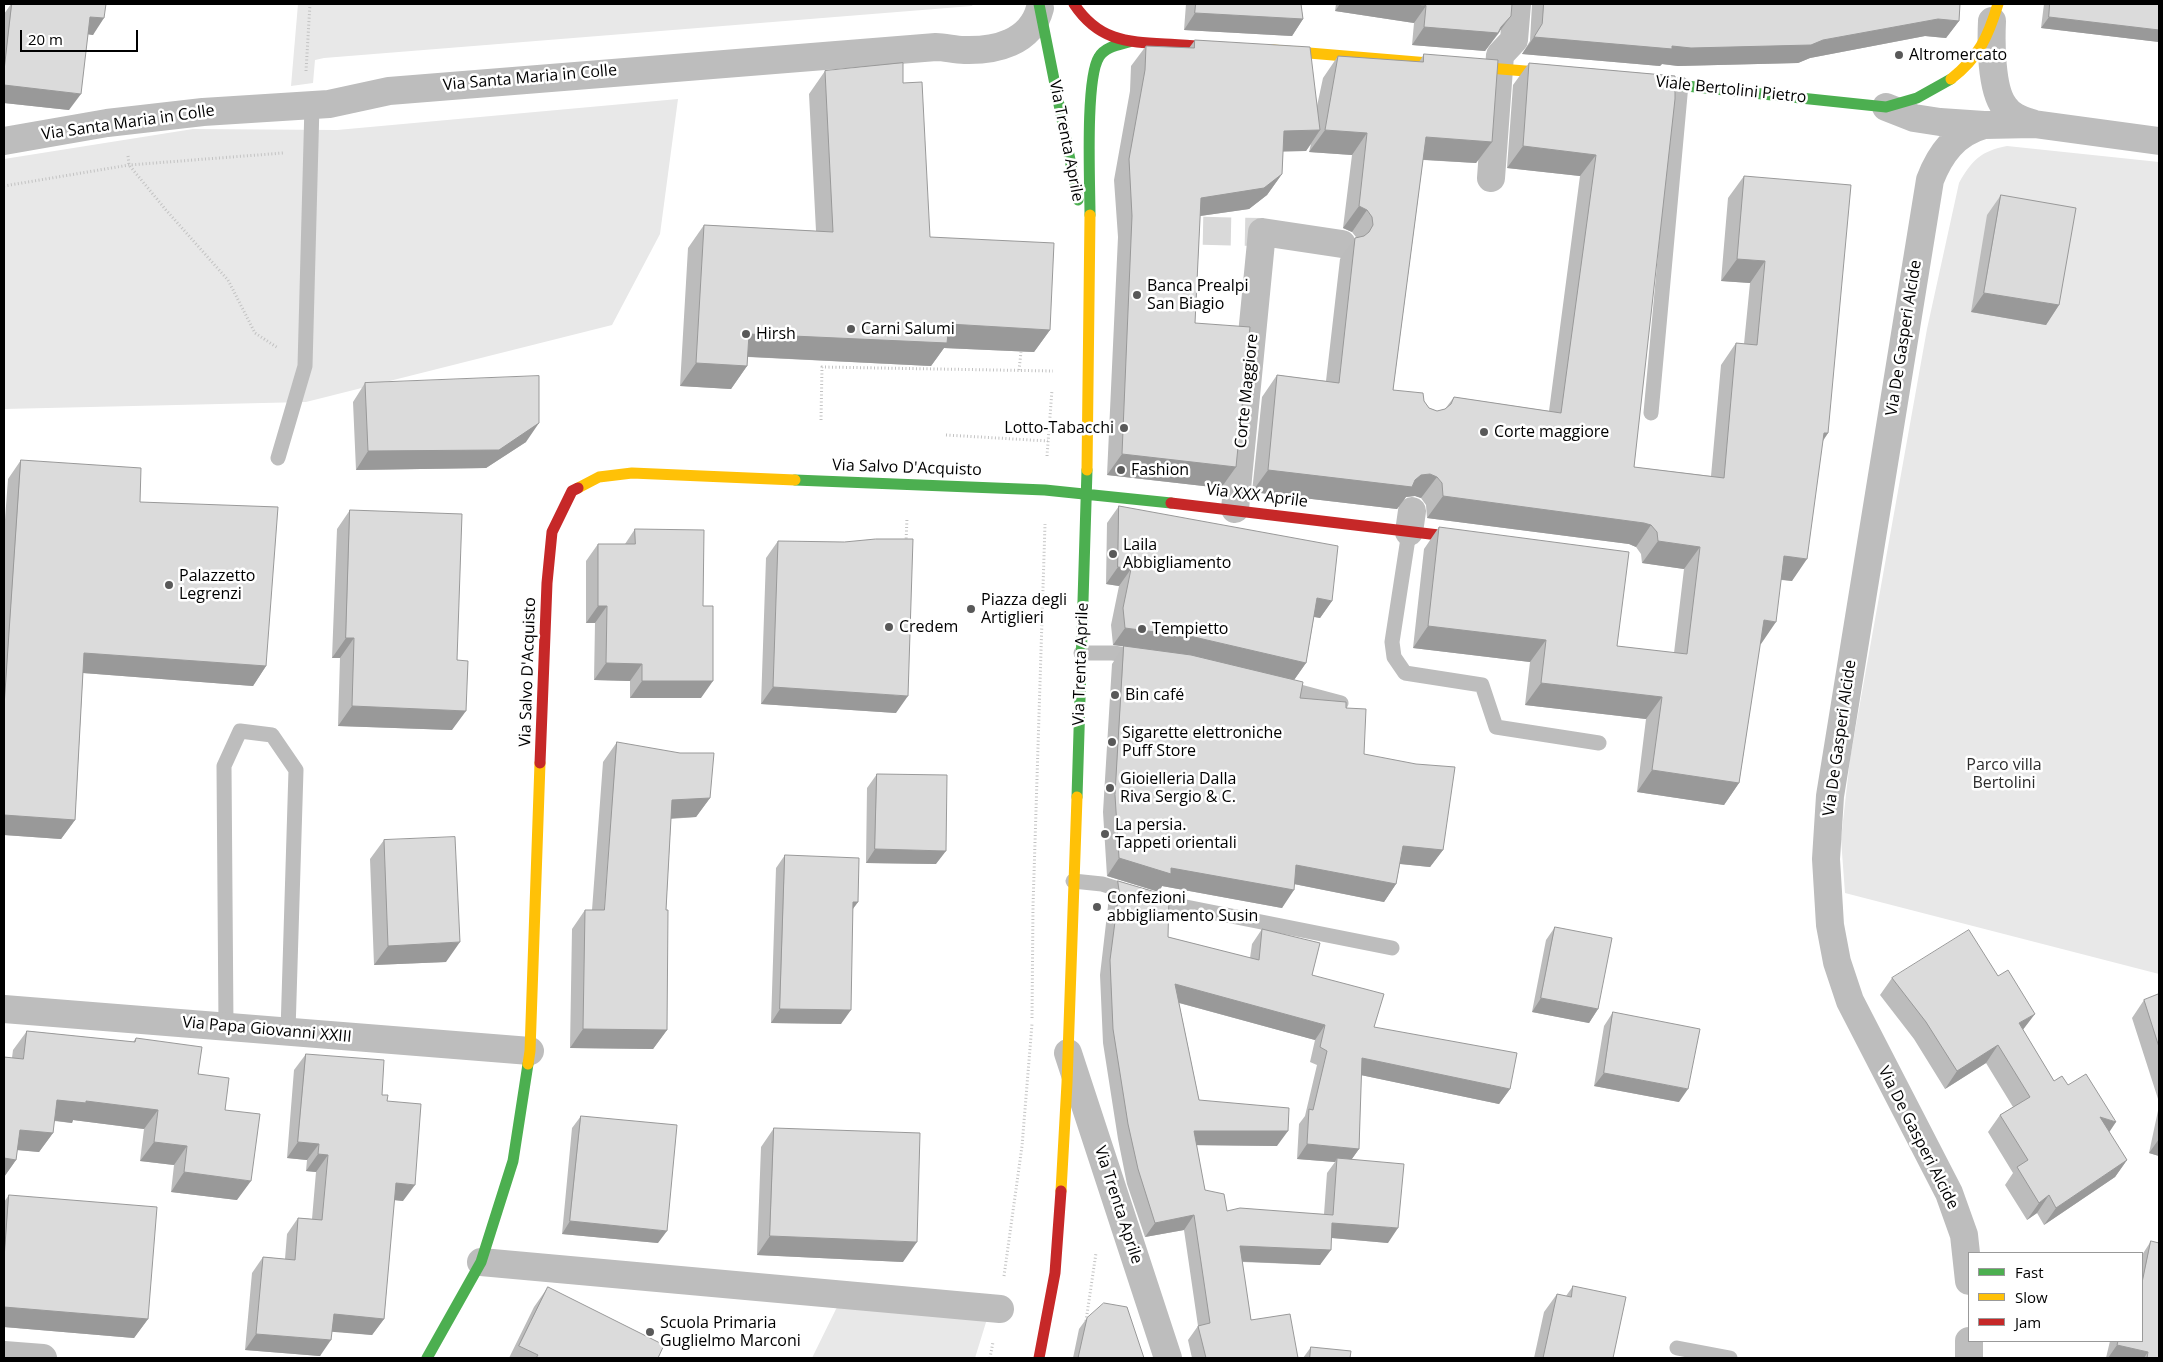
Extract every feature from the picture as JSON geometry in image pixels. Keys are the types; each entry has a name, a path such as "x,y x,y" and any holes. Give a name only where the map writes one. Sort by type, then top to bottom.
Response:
{"main road":[{"path":"1074,4 1080,13 1100,31 1114,39 1129,42 1234,48"},
{"name":"Via Trenta Aprile","path":"1039,6 1081,215 1090,275"},
{"path":"1886,107 1912,102 1950,80 1967,65 1976,53 1989,32 1995,12"},
{"name":"Via Trenta Aprile","path":"1039,1358 1055,1273 1058,1243 1068,1052 1087,494 1090,331 1090,110 1094,72 1098,58 1106,49 1129,42"},
{"path":"1263,50 1349,54 1575,75"},
{"name":"Viale Bertolini Pietro","path":"1623,79 1886,107"},
{"name":"Via Salvo D'Acquisto","path":"427,1358 481,1262 513,1161 530,1051 547,583 552,532 572,491 600,476 632,473 1045,490 1087,494"},
{"name":"Via XXX Aprile","path":"1087,494 1415,525"},
{"path":"1415,525 1482,541"}],"street":[{"path":"1491,178 1500,55 1514,40 1517,4"},
{"name":"Via Santa Maria in Colle","path":"4,141 123,121 203,112 329,104 388,91 450,85 936,46 965,50 1001,46 1016,41 1024,35 1036,18 1039,6"},
{"path":"1995,12 1992,58 1996,85 2003,105 2014,116 2034,124"},
{"name":"Viale Bertolini Pietro","path":"1886,107 1922,120 1984,125 2034,124 2159,141"},
{"name":"Via De Gasperi Alcide","path":"1886,107 1913,126 1924,138 1931,154 1933,172"},
{"name":"Via De Gasperi Alcide","path":"1968,1272 1964,1235 1949,1193 1850,1001 1836,962 1830,925 1826,859 1830,796 1929,184 1943,153 1952,142 1969,130 1984,125"},
{"name":"Corte Maggiore","path":"1235,509 1262,232 1342,244"},
{"name":"Via Papa Giovanni XXIII","path":"4,1009 530,1051"},
{"name":"Via Trenta Aprile","path":"1068,1052 1168,1358"},
{"path":"481,1262 1000,1308"},
{"path":"1969,1358 1970,1342"},
{"path":"4,1355 43,1358"}],"lane":[{"path":"1651,413 1681,84"},
{"path":"278,458 305,366 312,105"},
{"path":"1415,525 1392,642 1394,657 1405,673 1482,685 1496,727 1599,743"},
{"path":"1081,653 1113,653 1151,659"},
{"path":"1269,684 1341,703"},
{"path":"226,1026 224,766 240,731 272,735 296,770 288,1031"},
{"path":"1073,881 1102,884 1162,902 1392,948"},
{"path":"1677,1348 1730,1358"}],"path":[{"path":"310,4 306,72 314,72"},
{"path":"123,121 129,164 166,210 228,280 255,332 305,366"},
{"path":"4,186 129,164 311,150"},
{"path":"1019,370 1021,352"},
{"path":"1000,1308 1022,1146 1032,1023 1033,906 1045,490 1053,362"},
{"path":"821,420 822,367 1053,371"},
{"path":"946,435 1048,440"},
{"path":"906,548 907,510"}],"green space":[{"path":"298,4 973,4 972,6 324,58 315,60 313,83 291,86"},
{"path":"678,99 660,234 612,325 306,402 4,409 4,159 193,129 337,130"},
{"name":"Parco villa Bertolini","path":"2007,146 2159,162 2159,974 1845,893 1841,839 1850,759 1927,329 1959,183 1968,168 1978,158 1990,151"},
{"path":"837,1307 987,1319 975,1358 812,1358"}],"building":[{"path":"12,4 106,4 104,18 90,17 81,94 4,85"},
{"path":"1196,4 1301,4 1303,19 1195,13"},
{"path":"1415,4 1512,4 1511,16 1498,33 1424,27 1426,6"},
{"path":"1544,4 1960,4 1959,21 1938,19 1823,40 1811,45 1691,48 1672,46 1672,49 1534,37 1542,24"},
{"path":"2050,4 2159,4 2159,30 2049,17"},
{"path":"1195,40 1310,47 1320,130 1284,131 1282,174 1264,188 1201,198 1195,323 1250,327 1236,467 1122,454 1132,216 1129,159 1145,70 1146,46 1194,48"},
{"path":"1424,54 1498,60 1492,142 1426,137 1393,390 1423,393 1424,401 1429,408 1437,411 1445,409 1451,404 1454,397 1561,413 1596,155 1523,146 1529,63 1675,76 1675,99 1634,467 1724,478 1736,343 1757,345 1765,261 1737,259 1744,176 1851,185 1828,433 1824,433 1807,559 1784,556 1776,622 1764,620 1739,783 1652,770 1662,697 1541,683 1546,640 1428,626 1439,527 1629,552 1617,646 1687,654 1700,547 1658,541 1657,532 1651,525 1644,523 1443,496 1442,483 1437,477 1430,474 1421,475 1415,480 1412,487 1268,470 1277,375 1339,383 1355,238 1364,236 1373,225 1372,217 1367,210 1359,206 1367,133 1325,130 1338,56 1423,62"},
{"path":"903,63 903,83 922,82 930,237 1054,243 1050,330 949,324 947,343 749,334 747,366 696,363 704,225 833,232 825,71"},
{"path":"2001,195 2076,208 2059,305 1984,293"},
{"path":"539,376 539,423 499,450 368,451 365,383"},
{"path":"21,460 141,468 140,502 278,507 266,666 84,653 75,820 4,815 4,707"},
{"path":"1119,506 1338,546 1332,601 1317,598 1306,663 1194,637 1125,628 1123,608 1131,569 1118,567"},
{"path":"350,510 462,514 457,660 468,661 466,711 352,706 354,638 346,638"},
{"path":"635,529 704,530 703,606 713,606 713,681 642,681 642,664 606,663 607,606 598,606 598,544 635,544"},
{"path":"876,539 913,539 908,696 773,687 778,541 844,542"},
{"path":"1124,646 1191,655 1303,682 1300,698 1346,702 1346,708 1366,709 1364,754 1416,764 1455,767 1443,850 1403,846 1396,884 1296,865 1294,890 1171,868 1171,874 1119,858 1115,795"},
{"path":"617,742 680,753 714,753 710,798 672,800 666,910 668,910 667,1030 583,1029 585,910 604,910"},
{"path":"877,774 947,775 946,851 875,849"},
{"path":"455,837 460,942 388,946 384,840"},
{"path":"785,855 859,858 858,902 853,902 851,1010 780,1009"},
{"path":"1118,881 1169,896 1168,937 1259,960 1262,929 1320,943 1312,975 1384,994 1374,1027 1517,1053 1510,1089 1362,1058 1359,1149 1307,1144 1309,1109 1313,1110 1327,1051 1320,1047 1325,1025 1175,984 1199,1100 1289,1108 1288,1131 1194,1131 1205,1190 1224,1194 1227,1211 1240,1208 1333,1215 1337,1158 1404,1164 1398,1228 1332,1223 1331,1250 1240,1246 1251,1320 1290,1314 1298,1358 1206,1358 1198,1326 1210,1323 1194,1215 1155,1223 1138,1169 1128,1124 1113,1029 1110,960 1119,891"},
{"path":"1555,927 1612,938 1598,1009 1541,998"},
{"path":"1969,930 1998,976 2008,970 2035,1014 2019,1023 2054,1081 2062,1076 2068,1085 2086,1074 2116,1122 2100,1117 2127,1160 2056,1208 2049,1195 2039,1203 2017,1167 2028,1160 2000,1115 2030,1097 1998,1045 1957,1071 1926,1022 1892,978"},
{"path":"2159,994 2159,1047 2144,1000"},
{"path":"1613,1012 1700,1029 1688,1089 1604,1073"},
{"path":"27,1031 135,1042 136,1038 202,1047 198,1074 229,1078 225,1110 260,1114 251,1181 184,1172 187,1146 154,1142 158,1110 86,1101 86,1103 57,1100 53,1133 20,1130 16,1160 4,1158 4,1057 23,1059"},
{"path":"306,1054 384,1060 382,1095 388,1095 387,1101 421,1104 415,1185 396,1183 384,1319 334,1314 331,1340 256,1334 263,1257 295,1260 298,1218 322,1220 328,1155 318,1154 319,1144 298,1142"},
{"path":"581,1116 677,1125 667,1231 570,1221"},
{"path":"774,1128 920,1133 917,1242 770,1236"},
{"path":"9,1195 157,1207 148,1319 4,1307 4,1259"},
{"path":"2151,1241 2159,1243 2159,1358 2147,1358 2148,1352 2117,1345 2118,1342 2143,1342 2143,1278"},
{"path":"1573,1286 1626,1297 1613,1358 1543,1358 1557,1294 1571,1297"},
{"path":"548,1287 664,1345 658,1358 536,1358 538,1355 519,1346"},
{"path":"1104,1303 1127,1307 1144,1358 1078,1358 1087,1318"},
{"path":"1311,1347 1351,1351 1350,1358 1310,1358"}],"tunnel":[{"path":"1161,230 1262,232"}],"traffic: fast":[{"path":"1039,4 1078,200"},
{"path":"1090,215 1090,109 1095,69 1099,57 1105,51 1129,42"},
{"path":"1639,81 1886,107 1917,98 1951,79"},
{"path":"1077,797 1087,470"},
{"path":"795,480 1045,490 1171,503"},
{"path":"427,1358 481,1262 513,1161 528,1064"}],"traffic: slow":[{"path":"1951,79 1976,54 1990,27 1998,4"},
{"path":"1273,50 1561,74"},
{"path":"1087,470 1090,215"},
{"path":"578,488 599,477 632,473 795,480"},
{"path":"528,1064 540,763"},
{"path":"1061,1191 1067,1083 1077,797"}],"traffic: jam":[{"path":"1074,4 1093,25 1114,37 1137,42 1227,48"},
{"path":"540,763 547,583 552,532 572,491 578,488"},
{"path":"1171,503 1472,539"},
{"path":"1039,1358 1055,1273 1061,1191"}],"place":[{"name":"Altromercato","path":"1899,55"},
{"name":"Banca Prealpi San Biagio","path":"1137,295"},
{"name":"Carni Salumi","path":"851,329"},
{"name":"Hirsh","path":"746,334"},
{"name":"Lotto-Tabacchi","path":"1124,428"},
{"name":"Corte maggiore","path":"1484,432"},
{"name":"Fashion","path":"1121,470"},
{"name":"Laila Abbigliamento","path":"1113,554"},
{"name":"Palazzetto Legrenzi","path":"169,585"},
{"name":"Piazza degli Artiglieri","path":"971,609"},
{"name":"Credem","path":"889,627"},
{"name":"Tempietto","path":"1142,629"},
{"name":"Bin café","path":"1115,695"},
{"name":"Sigarette elettroniche Puff Store","path":"1112,742"},
{"name":"Gioielleria Dalla Riva Sergio & C.","path":"1110,788"},
{"name":"La persia. Tappeti orientali","path":"1105,834"},
{"name":"Confezioni abbigliamento Susin","path":"1097,907"},
{"name":"Scuola Primaria Guglielmo Marconi","path":"650,1332"}]}
